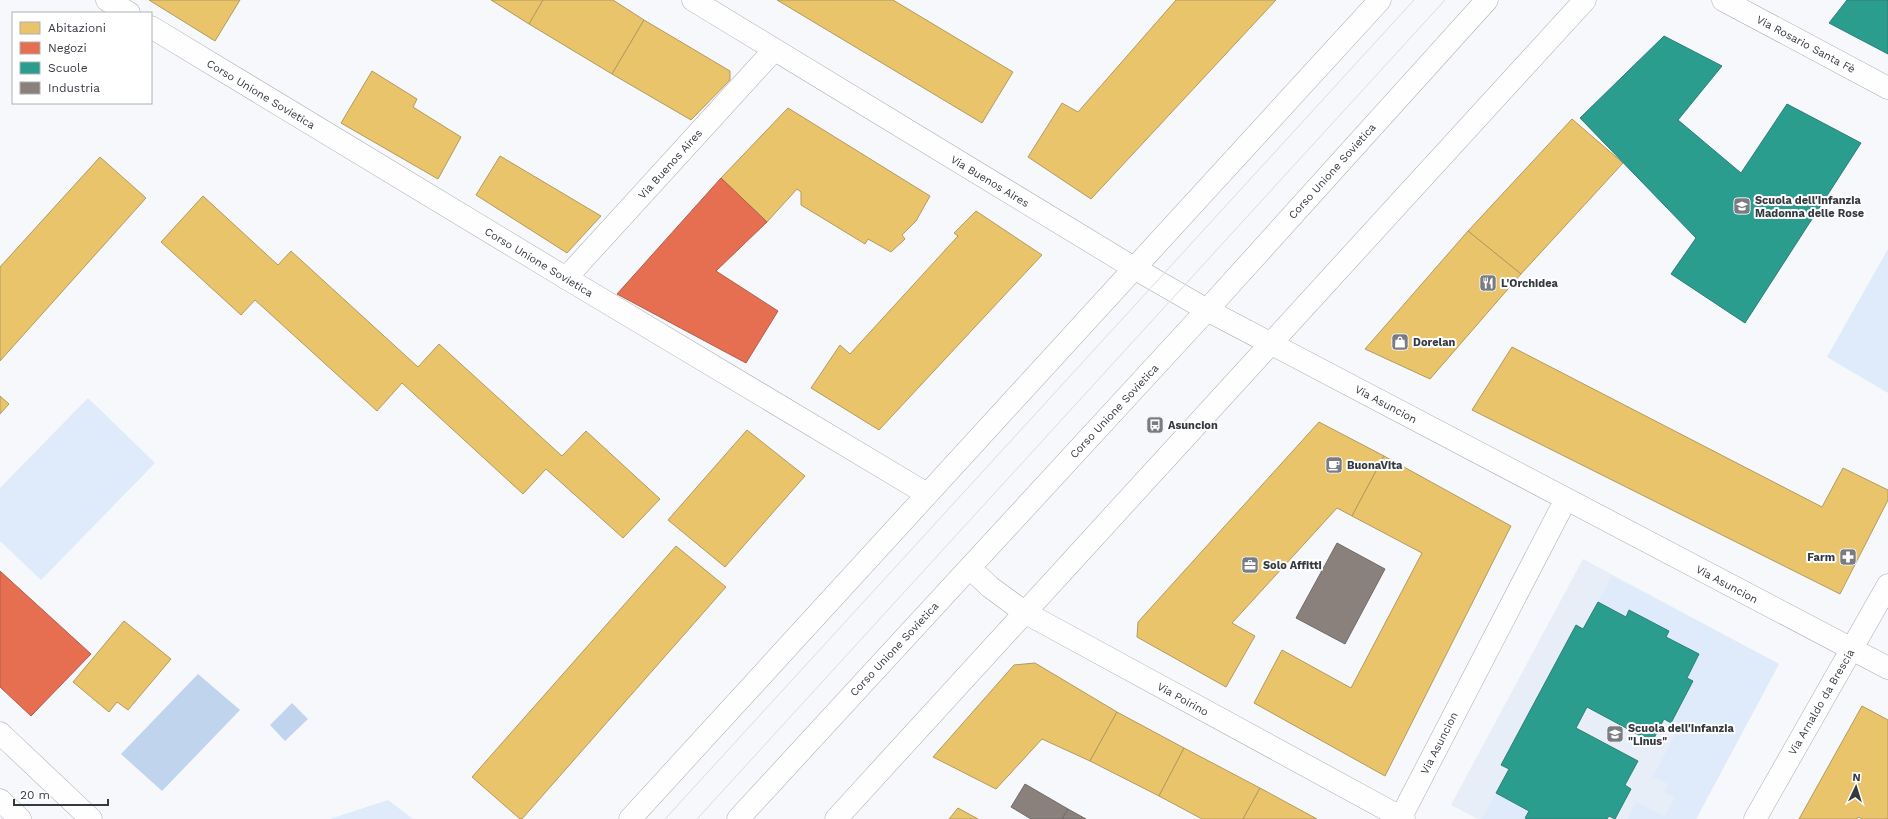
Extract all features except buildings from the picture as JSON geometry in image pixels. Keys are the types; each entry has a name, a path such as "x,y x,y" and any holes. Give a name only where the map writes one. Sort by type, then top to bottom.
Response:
{"street":[{"path":"107,0 126,12"},
{"name":"Via Buenos Aires","path":"693,0 1134,268 1207,310"},
{"path":"630,819 1380,0"},
{"name":"Corso Unione Sovietica","path":"738,819 1207,310 1487,0"},
{"path":"836,819 1585,0"},
{"name":"Via Rosario Santa Fè","path":"1723,0 1888,88"},
{"name":"Corso Unione Sovietica","path":"152,28 566,278 928,494"},
{"name":"Via Buenos Aires","path":"566,278 774,50"},
{"name":"Via Asuncion","path":"1207,310 1888,668"},
{"name":"Via Asuncion","path":"1402,818 1566,499"},
{"name":"Via Poirino","path":"970,568 990,587 1024,612 1402,818"},
{"name":"Via Arnaldo da Brescia","path":"1755,819 1888,585"},
{"path":"0,733 92,819"},
{"path":"0,800 20,819"}],"shaded area":[{"path":"1888,249 1888,393 1827,357"},
{"path":"88,398 155,463 41,580 0,541 0,488"},
{"name":"Scuola dell'Infanzia \"Linus\"","path":"1583,559 1779,664 1696,819 1478,819 1451,805"},
{"path":"1612,576 1779,664 1696,819 1628,819 1636,802 1665,816 1675,798 1664,792 1668,784 1653,777 1679,727 1671,723 1693,681 1687,678 1699,654 1666,637 1669,631 1630,610 1626,617 1598,602"},
{"path":"1496,793 1529,811 1526,818 1528,819 1482,819"},
{"path":"388,800 413,819 330,819"}],"water":[{"path":"198,674 240,710 162,791 121,754"},
{"path":"292,703 308,719 285,741 270,725"}],"tram line":[{"path":"665,819 1414,0"},
{"path":"697,819 1445,0"}],"place":[{"name":"Scuola dell'Infanzia Madonna delle Rose","path":"1742,206"},
{"name":"L'Orchidea","path":"1488,283"},
{"name":"Dorelan","path":"1400,342"},
{"name":"Asuncion","path":"1155,425"},
{"name":"BuonaVita","path":"1334,465"},
{"name":"Farm","path":"1848,557"},
{"name":"Solo Affitti","path":"1250,565"},
{"name":"Scuola dell'Infanzia \"Linus\"","path":"1615,734"}]}
